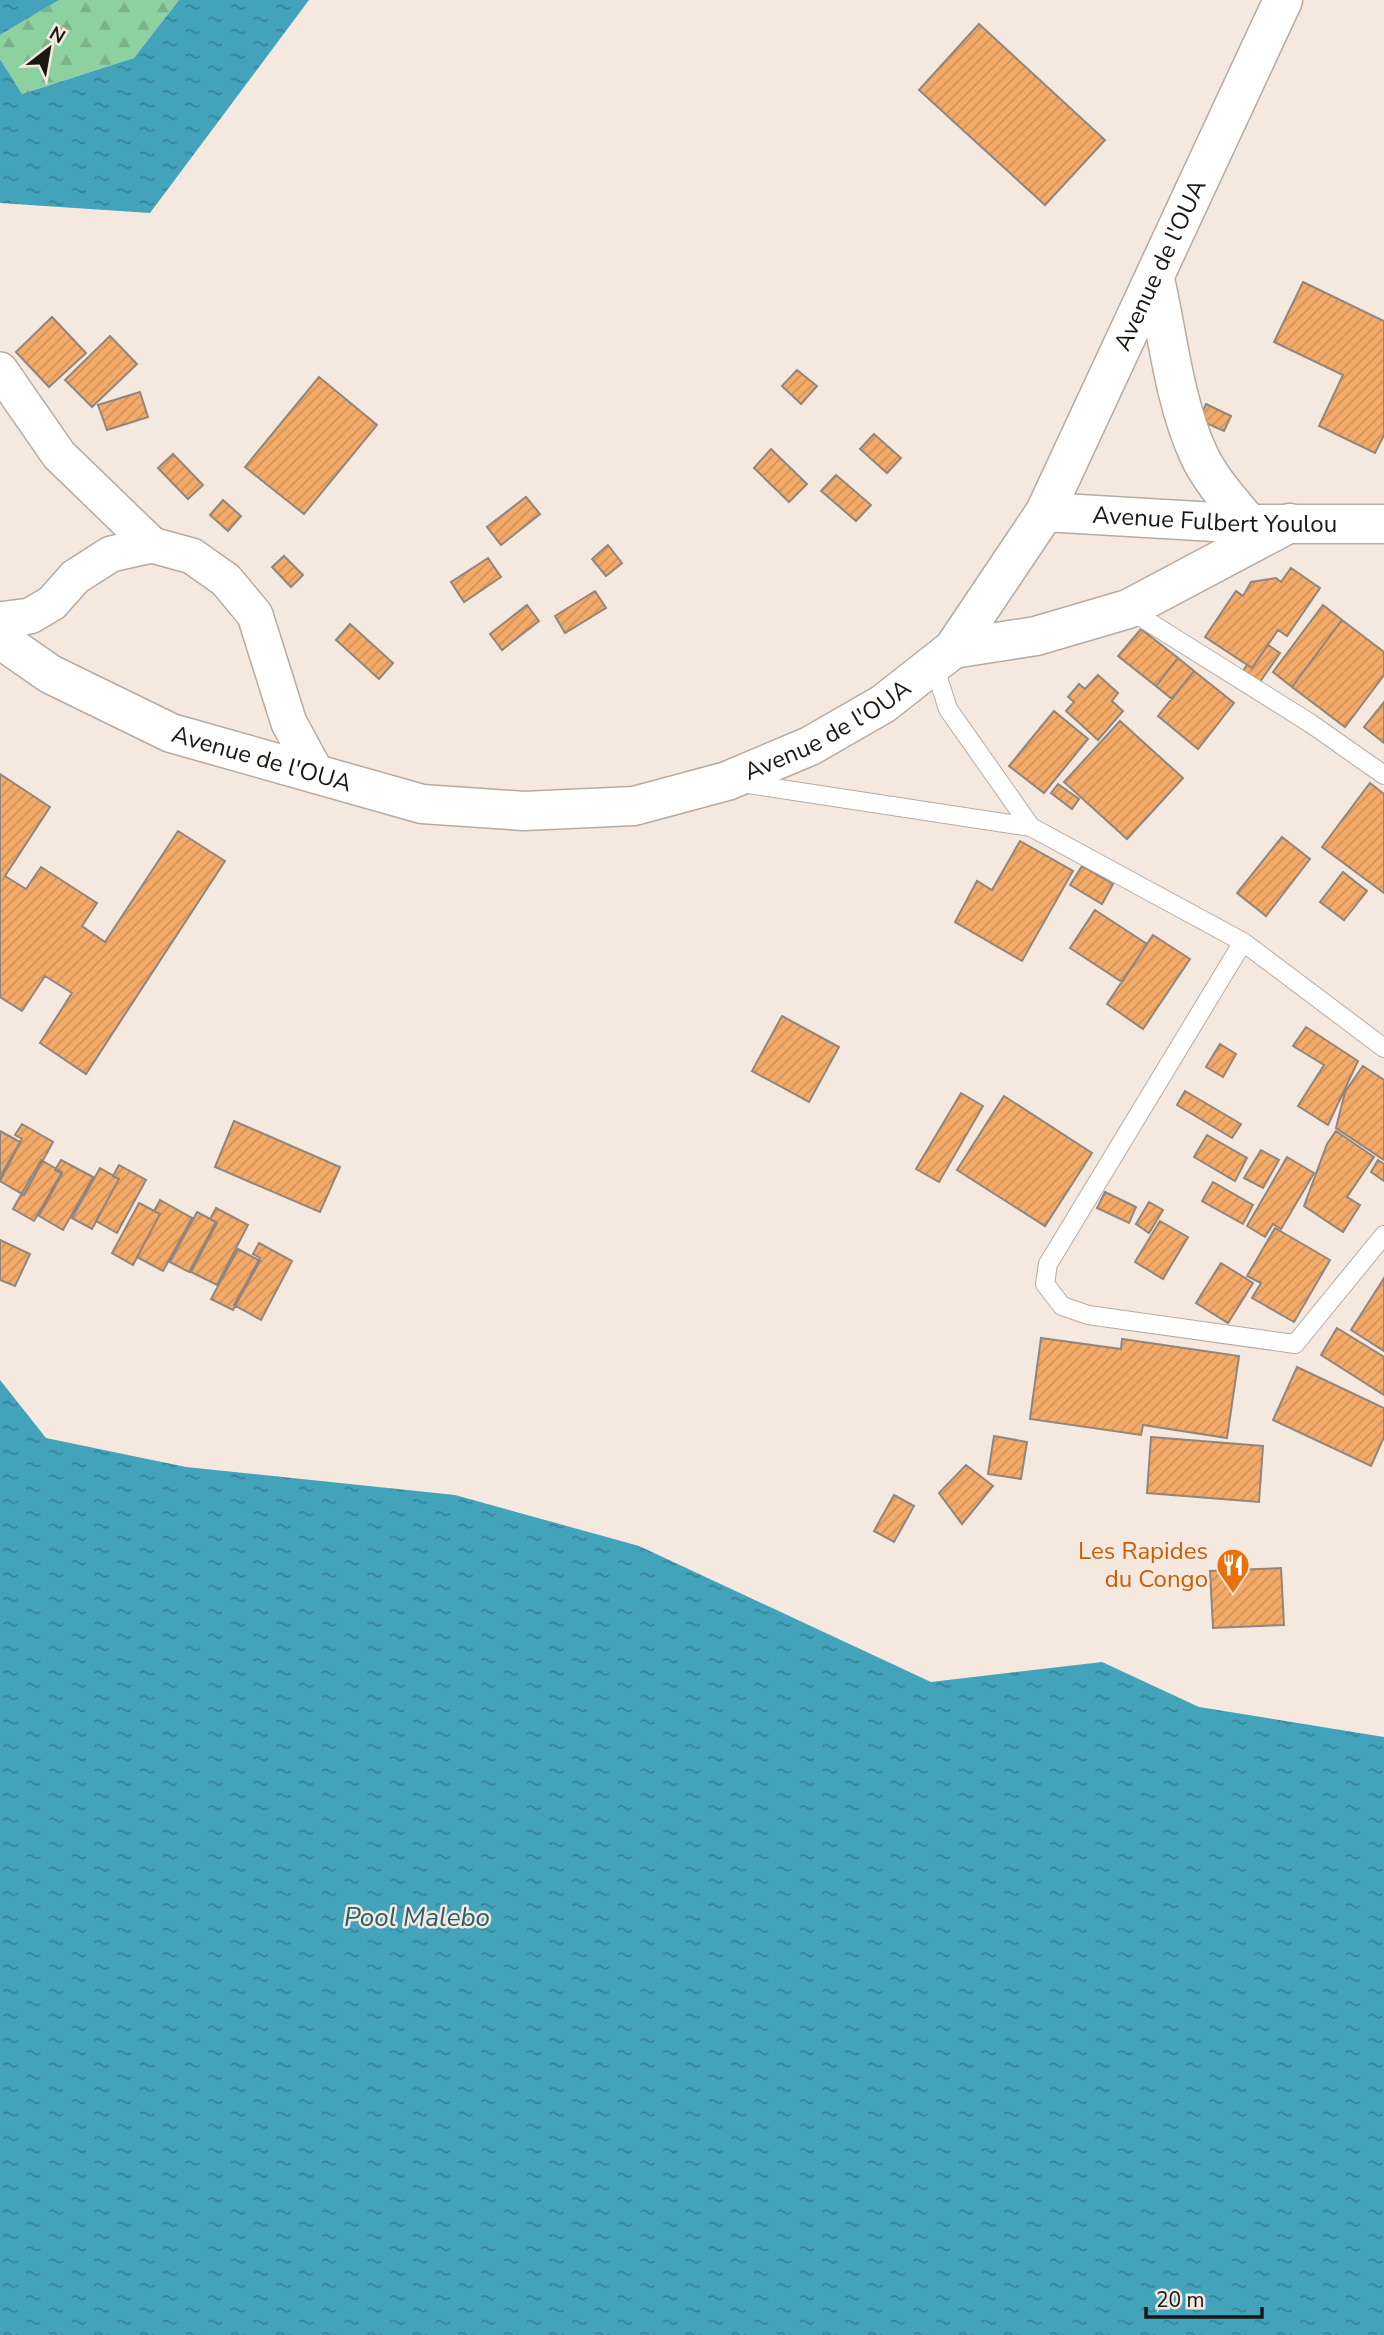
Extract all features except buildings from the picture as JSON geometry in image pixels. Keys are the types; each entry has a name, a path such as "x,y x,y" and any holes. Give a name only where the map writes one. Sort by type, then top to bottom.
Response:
{"main road":[{"name":"Avenue de l'OUA","path":"0,639 50,674 171,733 422,804 524,811 634,806 727,781 810,746 883,704 943,657 1045,512 1283,0"},
{"path":"1155,279 1183,413 1195,444 1219,487 1250,524"},
{"name":"Avenue Fulbert Youlou","path":"1045,512 1250,524 1384,524"},
{"path":"943,657 1037,636 1128,609 1290,523"}],"street":[{"path":"0,370 58,455 152,545"},
{"path":"0,620 30,616 52,603 75,577 111,554 152,545 192,556 226,580 255,615 289,723 318,776"}],"lane":[{"path":"1128,609 1310,723 1384,775"},
{"path":"943,657 948,709 1031,827"},
{"path":"727,781 1031,827 1243,942 1384,1048"},
{"path":"1243,942 1048,1264 1045,1284 1062,1306 1088,1315 1295,1344 1384,1235"}],"green space":[{"path":"59,0 179,0 134,58 22,94 0,59 0,35"}],"water":[{"path":"0,0 59,0 0,35"},
{"path":"179,0 309,0 150,213 0,203 0,59 22,94 134,58"},
{"name":"Pool Malebo","path":"0,1380 46,1438 186,1467 455,1495 639,1546 931,1682 1102,1662 1199,1707 1384,1737 1384,2335 0,2335"}],"place":[{"name":"Les Rapides du Congo","path":"1233,1595"}]}
